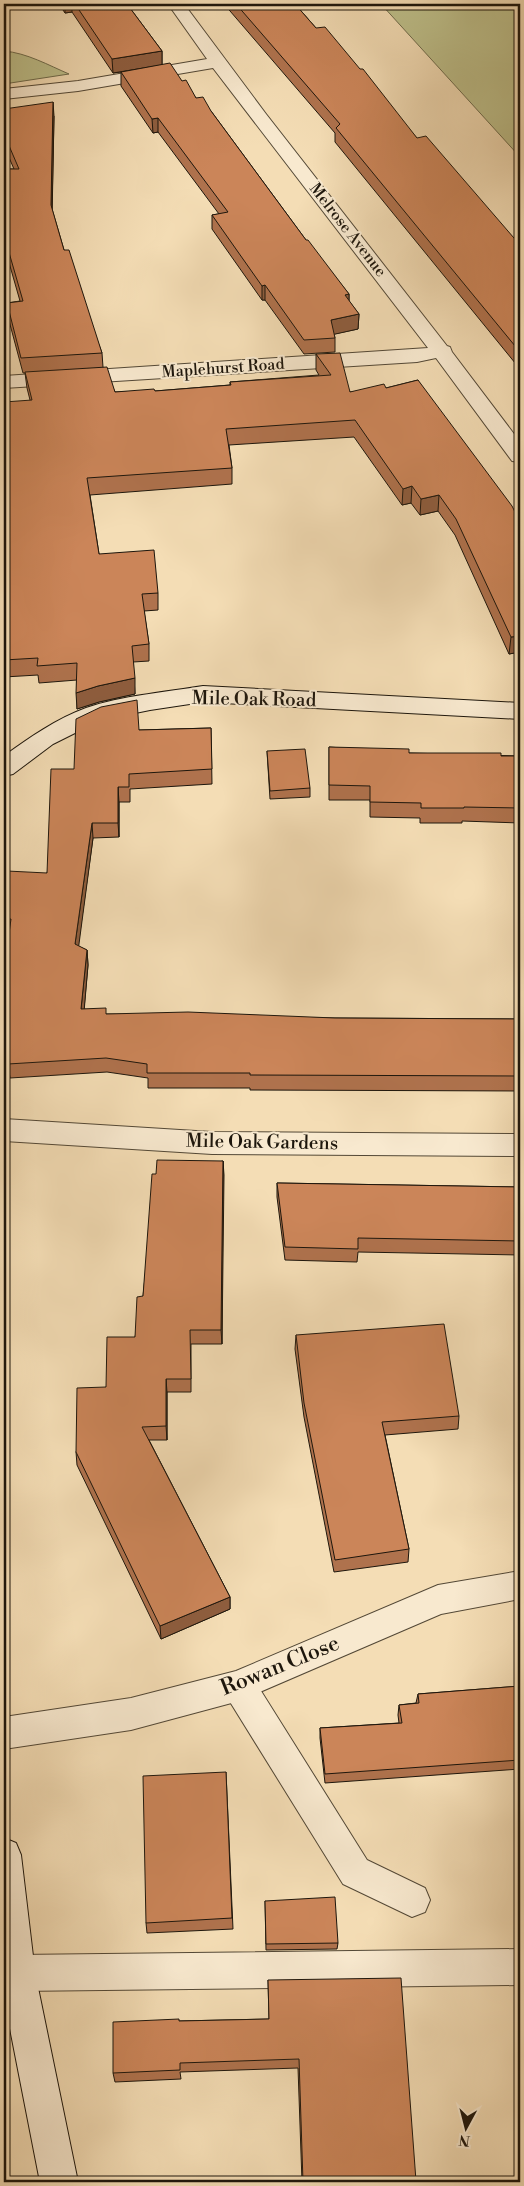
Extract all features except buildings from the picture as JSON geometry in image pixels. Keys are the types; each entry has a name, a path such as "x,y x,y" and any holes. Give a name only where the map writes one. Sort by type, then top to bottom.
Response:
{"street":[{"name":"Melrose Avenue","path":"176,4 217,62 443,352 520,456"},
{"path":"4,94 78,86 217,62"},
{"name":"Maplehurst Road","path":"4,382 417,356 443,352"},
{"name":"Mile Oak Road","path":"4,768 45,738 94,714 150,702 203,694 520,710"},
{"name":"Mile Oak Gardens","path":"4,1130 212,1143 520,1145"},
{"name":"Rowan Close","path":"4,1733 132,1714 239,1686 438,1600 520,1585"},
{"path":"239,1686 356,1872 412,1900"},
{"path":"4,1856 17,1973 58,2182"},
{"path":"17,1973 520,1967"}],"green space":[{"path":"381,4 520,4 520,157"},
{"path":"4,51 29,57 69,74 4,84"}]}
